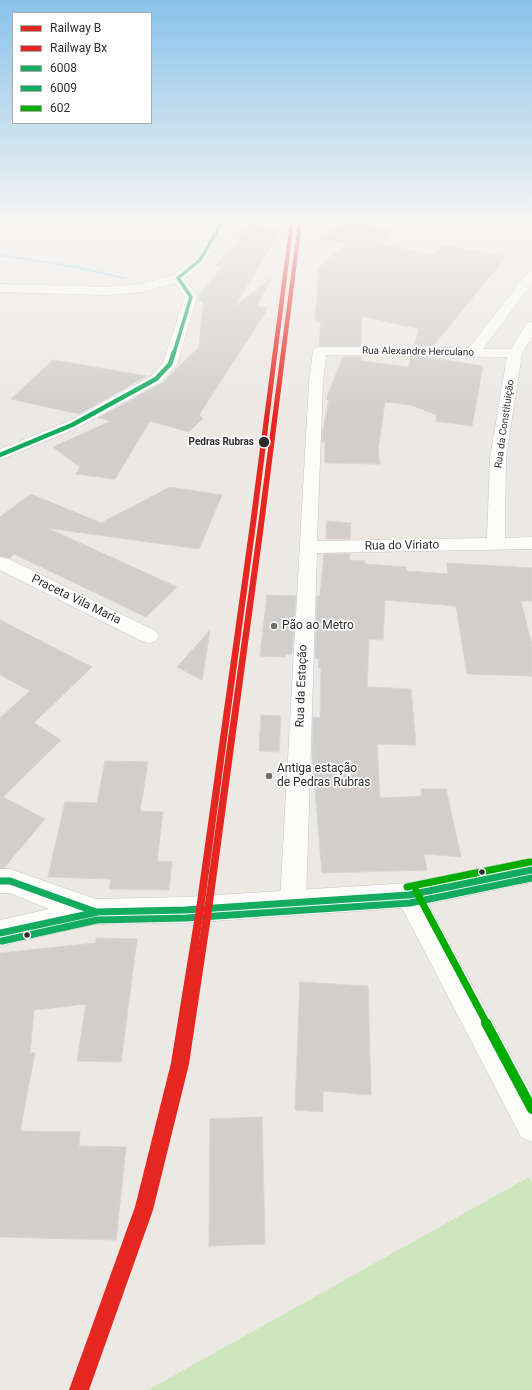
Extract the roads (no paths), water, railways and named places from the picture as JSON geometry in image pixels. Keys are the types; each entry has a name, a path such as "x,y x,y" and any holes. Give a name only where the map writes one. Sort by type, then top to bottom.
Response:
{"street":[{"path":"0,288 108,291 150,286"},
{"path":"0,455 72,425 156,379 170,364 191,296 184,286"},
{"path":"473,353 524,286"},
{"path":"515,353 532,326"},
{"name":"Rua Alexandre Herculano","path":"320,351 515,353"},
{"name":"Rua da Estação","path":"293,901 316,382 320,351"},
{"name":"Rua da Constituição","path":"496,544 498,458 515,353"},
{"name":"Rua do Viriato","path":"308,547 532,543"},
{"name":"Praceta Vila Maria","path":"2,563 149,636"},
{"path":"0,933 96,912 185,910 293,901 409,895 532,870"},
{"path":"0,881 10,881 48,896 96,912"},
{"path":"409,895 532,1126"}],"rail line":[{"name":"B","path":"75,1390 140,1207 176,1063 200,909 253,524 284,286"},
{"name":"Bx","path":"83,1390 148,1210 184,1064 208,910 261,525 292,286"}],"place":[{"name":"Pedras Rubras","path":"264,442"},
{"name":"Pão ao Metro","path":"274,626"},
{"name":"Antiga estação de Pedras Rubras","path":"269,776"}]}
